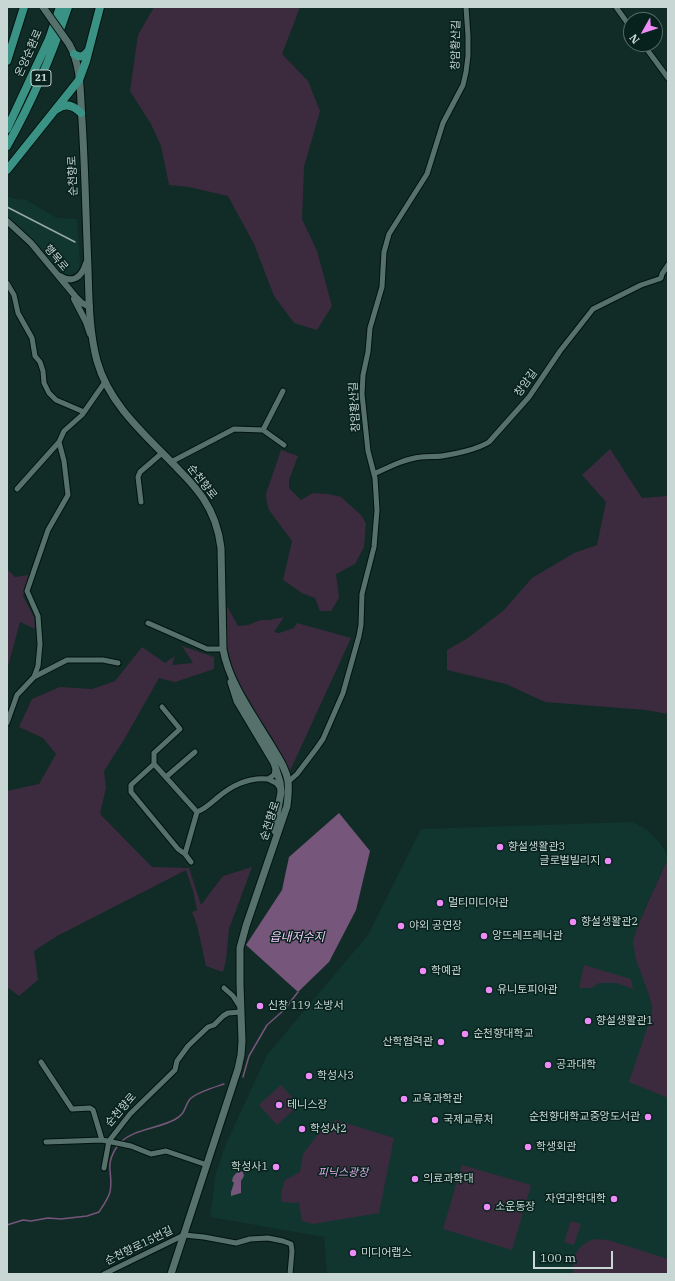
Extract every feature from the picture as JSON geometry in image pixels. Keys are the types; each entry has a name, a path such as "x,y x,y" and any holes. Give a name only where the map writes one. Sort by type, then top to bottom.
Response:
{"highway":[{"path":"7,61 24,7"},
{"name":"온양순환로","path":"7,130 49,39 60,7"},
{"name":"온양순환로","path":"7,146 38,84 57,40 68,7"},
{"path":"7,170 79,80 100,7"},
{"path":"74,54 82,57 88,50"},
{"path":"56,109 66,105 71,106 81,113"}],"main road":[{"name":"순천향로","path":"43,7 69,44 77,64 81,113 90,307 93,343 97,362 105,382 115,400 126,415 196,488 210,510 219,535 222,562 223,649 228,671 282,765 288,782 287,806 246,926 240,948 239,959 242,1041 238,1069 171,1274"},
{"path":"228,671 236,701 274,763 280,782 281,792 274,842"}],"street":[{"name":"창암황산길","path":"288,782 297,774 323,739 342,693 356,647 361,625 363,587 376,538 378,510 374,474 368,451 362,388 371,324 382,287 383,261 386,243 393,227 428,174 443,123 463,85 468,56 466,7"},
{"path":"616,7 623,17"},
{"path":"649,52 668,78"},
{"name":"행목로","path":"7,222 31,243 82,303 90,307"},
{"path":"56,274 65,280 73,280 79,277 84,270 88,259"},
{"name":"창암길","path":"374,474 406,460 420,457 453,454 482,446 489,442 529,397 560,351 594,309 641,284 661,278 668,264"},
{"path":"7,283 14,295 18,313 32,338 35,356 40,362 43,371 44,383 49,393 56,400 84,412"},
{"path":"67,287 79,306 93,343"},
{"path":"17,489 59,442 64,432 84,412 105,382"},
{"path":"263,430 283,391"},
{"path":"171,462 234,429 263,430 284,445"},
{"path":"34,677 38,666 40,644 38,616 27,591 48,530 68,495 64,461 59,442"},
{"path":"141,502 138,477 140,472 162,453"},
{"path":"148,623 207,649 223,649"},
{"path":"7,722 17,695 34,677 67,660 103,660 118,663"},
{"path":"162,707 180,729 154,753 154,764 197,812"},
{"path":"166,777 195,752"},
{"path":"268,779 274,775 274,763"},
{"path":"154,764 132,783 130,788 131,792 178,849 185,854 191,862"},
{"path":"185,854 197,812 205,808 231,787 247,780 260,778 268,779 276,783 281,792"},
{"path":"224,988 234,996 241,1010"},
{"name":"순천향로","path":"46,1142 109,1141 130,1114 175,1070 177,1061 188,1046 208,1026 214,1025 228,1013 241,1010"},
{"name":"순천향로","path":"41,1062 72,1109 76,1110 90,1108 93,1110 102,1140"},
{"path":"104,1168 109,1141 132,1146 151,1154 166,1151 207,1164"},
{"path":"184,1235 236,1243 250,1239 268,1238 283,1241 291,1244 292,1251 290,1274"},
{"name":"순천향로15번길","path":"104,1274 184,1235"}],"shaded area":[{"path":"7,196 15,199 26,200 57,218 77,219 80,263 79,269 76,272 68,276 60,273 39,246 7,217"},
{"name":"순천향대학교","path":"633,822 647,830 661,844 668,857 639,923 652,1008 651,1017 668,1060 668,1274 327,1274 324,1237 210,1217 216,1173 226,1144 267,1055 368,935 421,829"}],"green space":[{"path":"154,7 300,7 282,54 308,81 320,111 304,167 302,219 317,251 332,306 317,330 294,323 274,296 254,244 228,196 189,187 169,185 161,146 151,124 130,91 138,35"},
{"path":"610,449 642,498 668,496 668,714 646,710 545,702 506,684 447,670 447,650 468,638 504,610 532,578 574,553 597,545 606,502 582,475"},
{"path":"281,450 298,456 289,480 289,488 301,500 313,493 341,497 361,515 366,523 364,547 355,564 336,574 339,598 331,611 320,611 315,598 302,593 283,580 292,541 269,510 266,494"},
{"path":"7,569 15,577 29,575 23,596 34,617 35,629 20,622 7,670"},
{"path":"227,606 238,626 248,625 261,620 284,617 274,632 279,633 294,628 297,623 351,638 290,771 234,674 227,647"},
{"path":"182,646 214,657 214,669 175,682 159,678 125,738 104,771 106,788 100,814 152,867 189,868 201,905 223,876 252,867 229,929 226,960 223,972 206,966 197,925 192,912 197,910 186,870 57,936 34,951 38,980 19,996 7,987 7,791 39,784 56,754 43,738 19,727 32,699 60,687 92,689 115,681 142,647 165,663 175,656 172,665 193,663"},
{"path":"668,858 668,1100 666,1097 629,1082 651,1017 652,1008 649,995 636,960 633,941 639,923"},
{"path":"584,965 631,979 633,989 617,983 599,983 591,988 579,988"},
{"name":"테니스장","path":"281,1085 299,1105 277,1125 259,1105"},
{"name":"피닉스광장","path":"336,1120 394,1138 379,1213 313,1224 302,1221 299,1203 282,1202 281,1193 285,1180 300,1172 303,1154 321,1130"},
{"name":"소운동장","path":"462,1165 531,1185 512,1250 443,1229"},
{"path":"571,1221 581,1224 574,1245 564,1242"},
{"path":"595,1239 608,1240 668,1259 668,1274 574,1274 573,1262 577,1252 584,1244"}],"water":[{"name":"읍내저수지","path":"339,813 370,851 356,910 329,962 298,992 246,945 282,890 289,857"},
{"path":"240,1171 243,1172 244,1176 241,1181 241,1193 231,1196 234,1183 232,1181 233,1178"}],"waterway":[{"path":"243,1077 249,1056 267,1025 284,1010 298,992"},
{"path":"120,1143 138,1132 174,1120 181,1115 193,1096 224,1084"},
{"path":"7,1225 23,1220 31,1221 48,1218 61,1219 87,1216 99,1212 107,1200 110,1192 110,1164 118,1145"}],"railway":[{"path":"7,207 75,242"}],"place":[{"name":"향설생활관3","path":"500,847"},
{"name":"글로벌빌리지","path":"608,861"},
{"name":"멀티미디어관","path":"440,903"},
{"name":"향설생활관2","path":"573,922"},
{"name":"야외 공연장","path":"401,926"},
{"name":"앙뜨레프레너관","path":"484,936"},
{"name":"학예관","path":"423,971"},
{"name":"유니토피아관","path":"489,990"},
{"name":"신창 119 소방서","path":"260,1006"},
{"name":"향설생활관1","path":"588,1021"},
{"name":"순천향대학교","path":"465,1034"},
{"name":"산학협력관","path":"441,1042"},
{"name":"공과대학","path":"548,1065"},
{"name":"학성사3","path":"309,1076"},
{"name":"교육과학관","path":"404,1099"},
{"name":"테니스장","path":"279,1105"},
{"name":"순천향대학교중앙도서관","path":"648,1117"},
{"name":"국제교류처","path":"435,1120"},
{"name":"학성사2","path":"302,1129"},
{"name":"학생회관","path":"528,1147"},
{"name":"학성사1","path":"276,1167"},
{"name":"의료과학대","path":"415,1179"},
{"name":"자연과학대학","path":"614,1199"},
{"name":"소운동장","path":"487,1207"},
{"name":"미디어랩스","path":"353,1253"}]}
